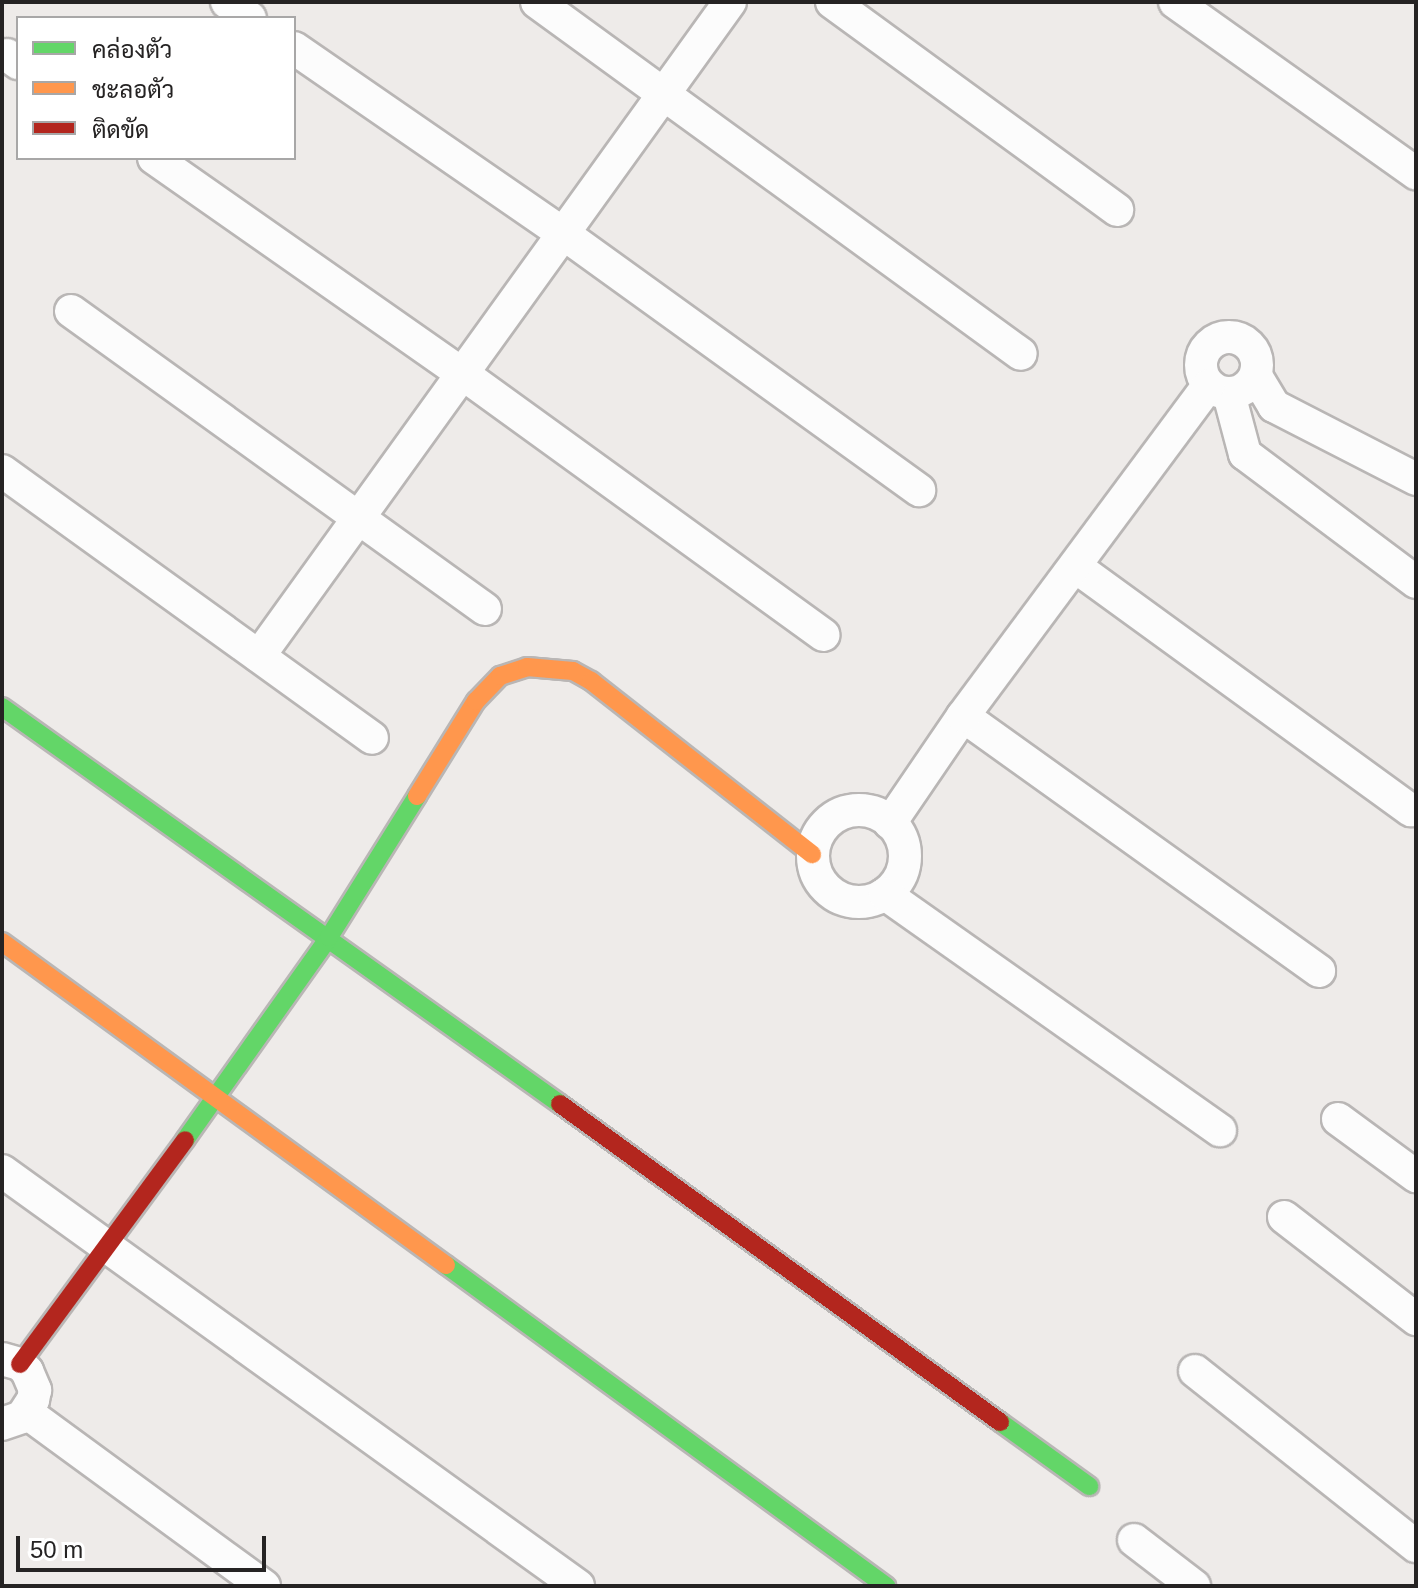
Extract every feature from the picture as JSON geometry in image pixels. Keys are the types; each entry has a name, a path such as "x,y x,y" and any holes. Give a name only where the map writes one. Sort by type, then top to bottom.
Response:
{"street":[{"path":"227,2 247,16"},
{"path":"537,2 1021,354"},
{"path":"259,656 730,2"},
{"path":"832,2 1117,210"},
{"path":"1175,2 1416,173"},
{"path":"296,49 564,234 919,490"},
{"path":"157,160 463,374 823,635"},
{"path":"71,311 485,609"},
{"path":"1231,385 1416,479"},
{"path":"890,823 963,716 1076,567 1231,385"},
{"path":"1231,385 1245,454 1416,582"},
{"path":"2,471 372,738"},
{"path":"1076,567 1411,810"},
{"path":"264,1586 14,1418 35,1390 33,1380 11,1362 108,1249 329,937 476,701 500,676 527,667 573,671 591,681 812,854"},
{"path":"2,707 329,937 1089,1486"},
{"path":"963,716 1319,971"},
{"path":"847,812 876,813 899,833 904,864 899,879 885,894 860,902 830,892 814,869 812,854 823,827 847,812"},
{"path":"885,894 1220,1130"},
{"path":"2,942 215,1094 886,1586"},
{"path":"1338,1119 1416,1176"},
{"path":"2,1171 578,1586"},
{"path":"1284,1217 1416,1319"},
{"path":"1195,1371 1416,1546"},
{"path":"1134,1540 1194,1586"}],"traffic: fast":[{"path":"2,707 560,1104"},
{"path":"185,1140 329,937 417,796"},
{"path":"446,1265 886,1586"},
{"path":"1000,1422 1089,1486"}],"traffic: slow":[{"path":"417,796 476,701 500,676 527,667 573,671 591,681 812,854"},
{"path":"2,942 446,1265"}],"traffic: jam":[{"path":"560,1104 1000,1422"},
{"path":"20,1364 185,1140"}]}
